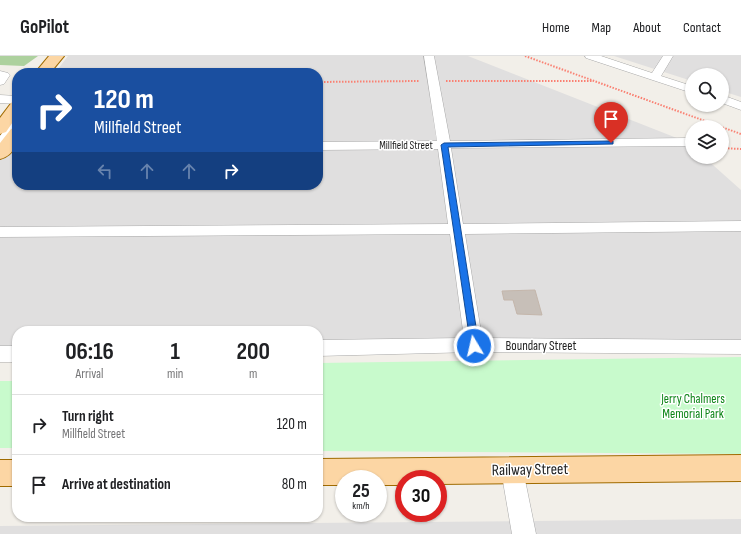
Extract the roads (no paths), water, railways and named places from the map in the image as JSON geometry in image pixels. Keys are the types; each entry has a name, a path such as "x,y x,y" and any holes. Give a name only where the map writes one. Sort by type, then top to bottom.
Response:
{"main road":[{"path":"46,68 57,56"},
{"path":"57,68 63,56"},
{"path":"0,128 12,112"},
{"path":"6,149 12,140"},
{"name":"Railway Street","path":"323,472 741,468"},
{"path":"0,473 12,474"}],"street":[{"path":"429,56 474,346"},
{"path":"590,56 685,88"},
{"path":"655,77 668,56"},
{"path":"0,74 4,76 0,82"},
{"path":"0,99 12,100"},
{"path":"729,102 741,106"},
{"path":"6,149 12,133"},
{"name":"Millfield Street","path":"323,146 685,142"},
{"path":"0,232 741,226"},
{"name":"Boundary Street","path":"323,348 474,346 741,347"},
{"path":"0,354 12,354"},
{"path":"512,470 524,534"}],"park label":[{"name":"Jerry Chalmers Memorial Park","path":"693,406"}]}
